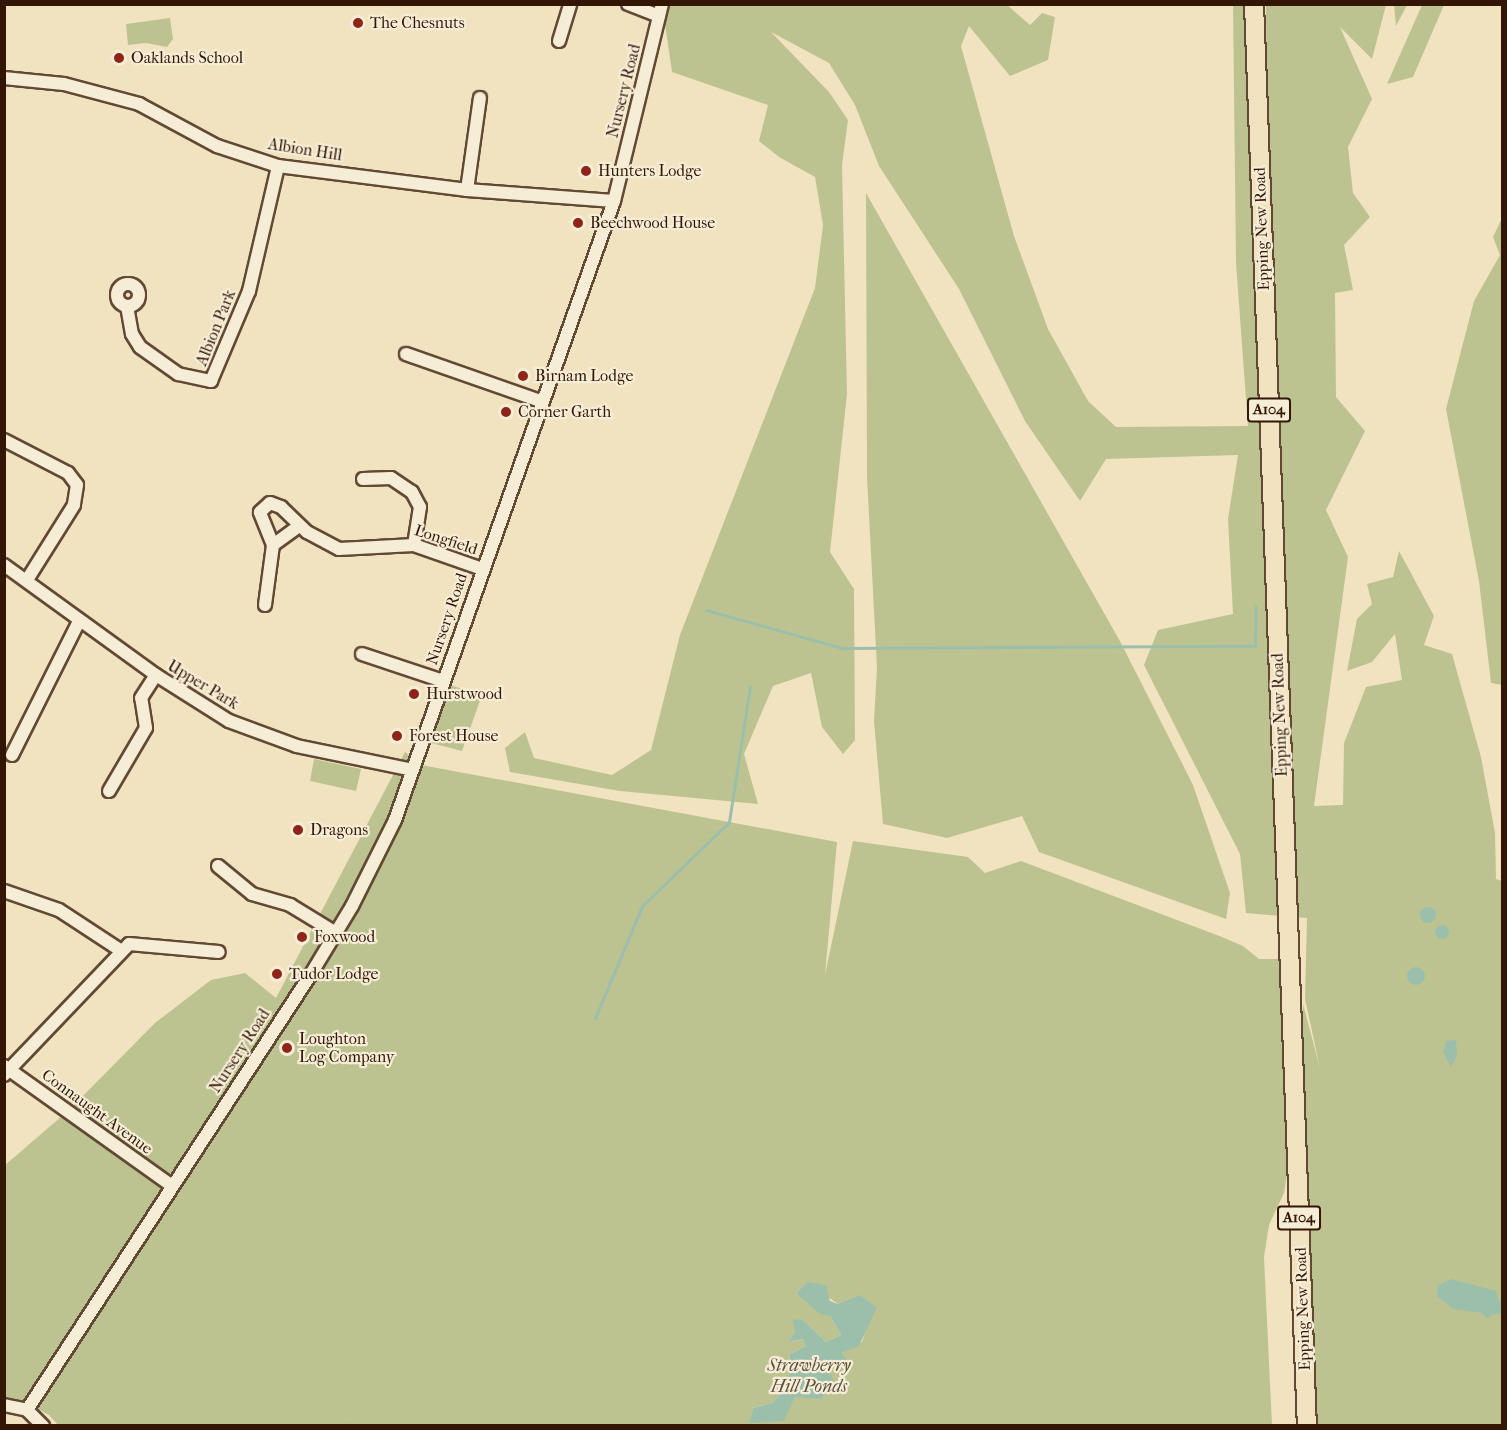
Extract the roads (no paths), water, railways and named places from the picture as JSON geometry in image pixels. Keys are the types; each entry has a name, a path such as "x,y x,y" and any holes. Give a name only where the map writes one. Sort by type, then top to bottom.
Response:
{"main road":[{"name":"Epping New Road","path":"1254,4 1307,1425"}],"street":[{"path":"559,41 570,4"},
{"path":"628,4 661,10"},
{"name":"Nursery Road","path":"27,1410 336,933 395,820 540,401 614,201 661,10"},
{"name":"Albion Hill","path":"4,78 64,84 139,104 217,146 278,166 467,190 614,201"},
{"path":"467,190 480,99"},
{"name":"Albion Park","path":"127,306 132,334 140,347 178,374 212,381 249,291 278,166"},
{"path":"406,354 540,401"},
{"path":"4,441 68,473 77,485 74,505 27,580"},
{"path":"363,479 391,478 412,492 420,507 414,545"},
{"name":"Longfield","path":"273,546 260,517 266,504 281,507 299,526 339,549 414,545 482,569"},
{"path":"265,605 273,546 299,526"},
{"name":"Upper Park","path":"4,565 156,675 228,721 270,738 413,770"},
{"path":"18,750 79,621"},
{"path":"362,654 443,681"},
{"path":"109,791 146,728 141,698 156,675"},
{"path":"218,866 252,894 290,904 336,933"},
{"path":"4,891 59,910 120,950"},
{"path":"6,1070 120,950 129,944 162,944 219,952"},
{"name":"Connaught Avenue","path":"6,1070 171,1185"},
{"path":"4,1405 27,1410 43,1425"}],"water":[{"path":"1428,907 1434,909 1436,915 1434,921 1428,923 1422,921 1420,915 1422,909"},
{"path":"1442,925 1447,927 1449,932 1447,937 1442,939 1437,937 1435,932 1437,927"},
{"path":"1416,967 1424,972 1425,976 1420,984 1416,985 1408,980 1407,976 1412,968"},
{"path":"1456,1040 1457,1056 1451,1067 1443,1052 1446,1041"},
{"path":"1451,1279 1496,1291 1499,1301 1502,1301 1502,1314 1493,1314 1488,1319 1482,1313 1453,1309 1437,1296 1438,1285"},
{"name":"Strawberry Hill Ponds","path":"807,1282 826,1285 830,1301 838,1304 860,1295 877,1308 859,1346 842,1353 849,1363 826,1365 835,1384 821,1399 795,1397 784,1421 749,1423 753,1408 772,1403 788,1386 790,1354 805,1346 803,1339 789,1342 795,1332 793,1320 802,1319 826,1342 841,1335 830,1316 820,1314 796,1293"}],"waterway":[{"path":"706,610 842,648 1255,646 1256,607"},
{"path":"595,1018 642,906 729,822 750,687"}],"place":[{"name":"The Chesnuts","path":"358,23"},
{"name":"Oaklands School","path":"119,58"},
{"name":"Hunters Lodge","path":"586,171"},
{"name":"Beechwood House","path":"578,223"},
{"name":"Birnam Lodge","path":"523,376"},
{"name":"Corner Garth","path":"506,412"},
{"name":"Hurstwood","path":"414,694"},
{"name":"Forest House","path":"397,736"},
{"name":"Dragons","path":"298,830"},
{"name":"Foxwood","path":"302,937"},
{"name":"Tudor Lodge","path":"277,974"},
{"name":"Loughton Log Company","path":"287,1048"}]}
